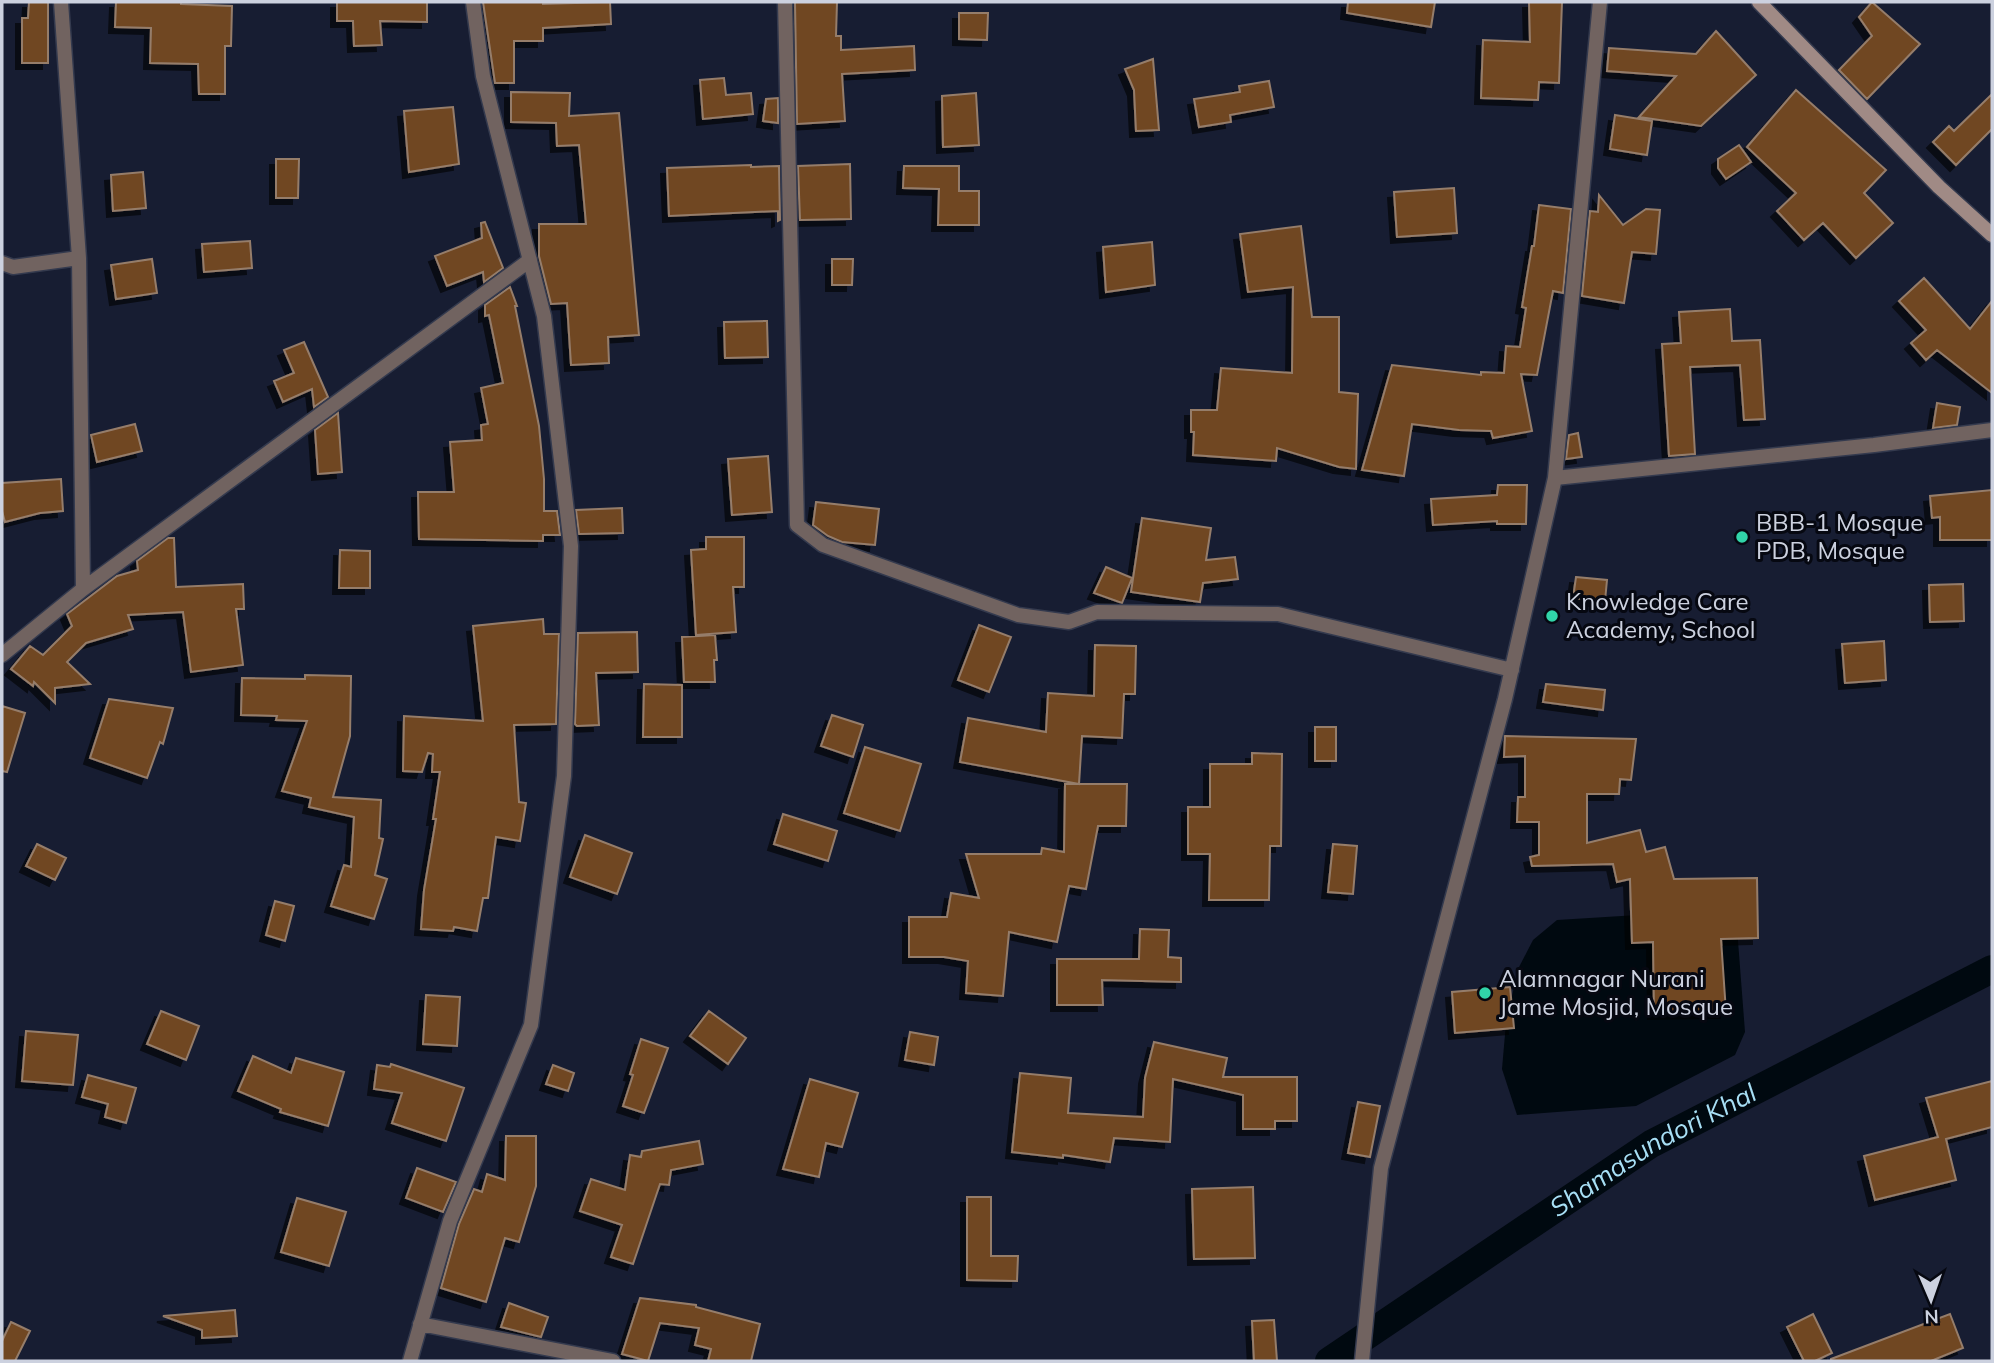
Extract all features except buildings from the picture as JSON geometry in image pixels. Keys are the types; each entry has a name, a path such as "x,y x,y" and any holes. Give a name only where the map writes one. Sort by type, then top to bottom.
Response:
{"main road":[{"path":"1759,2 1939,187 1992,235"}],"street":[{"path":"61,2 79,258 83,589"},
{"path":"410,1361 450,1221 531,1025 564,776 572,546 544,316 483,76 473,2"},
{"path":"785,2 797,525 823,545 1018,615 1069,622 1097,612 1278,614 1511,670"},
{"path":"1362,1361 1381,1168 1511,670 1555,478 1600,2"},
{"path":"2,263 13,267 79,258"},
{"path":"2,655 83,589 530,260"},
{"path":"1555,478 1992,430"},
{"path":"420,1324 613,1361"}],"shaded area":[{"path":"1638,915 1736,915 1745,1032 1735,1055 1636,1106 1517,1115 1502,1069 1506,1023 1518,969 1533,940 1557,920"}],"waterway":[{"name":"Shamasundori Khal","path":"1329,1361 1651,1144 1992,969"}],"place":[{"name":"BBB-1 Mosque PDB, Mosque","path":"1742,537"},
{"name":"Knowledge Care Academy, School","path":"1552,616"},
{"name":"Alamnagar Nurani Jame Mosjid, Mosque","path":"1485,993"}]}
